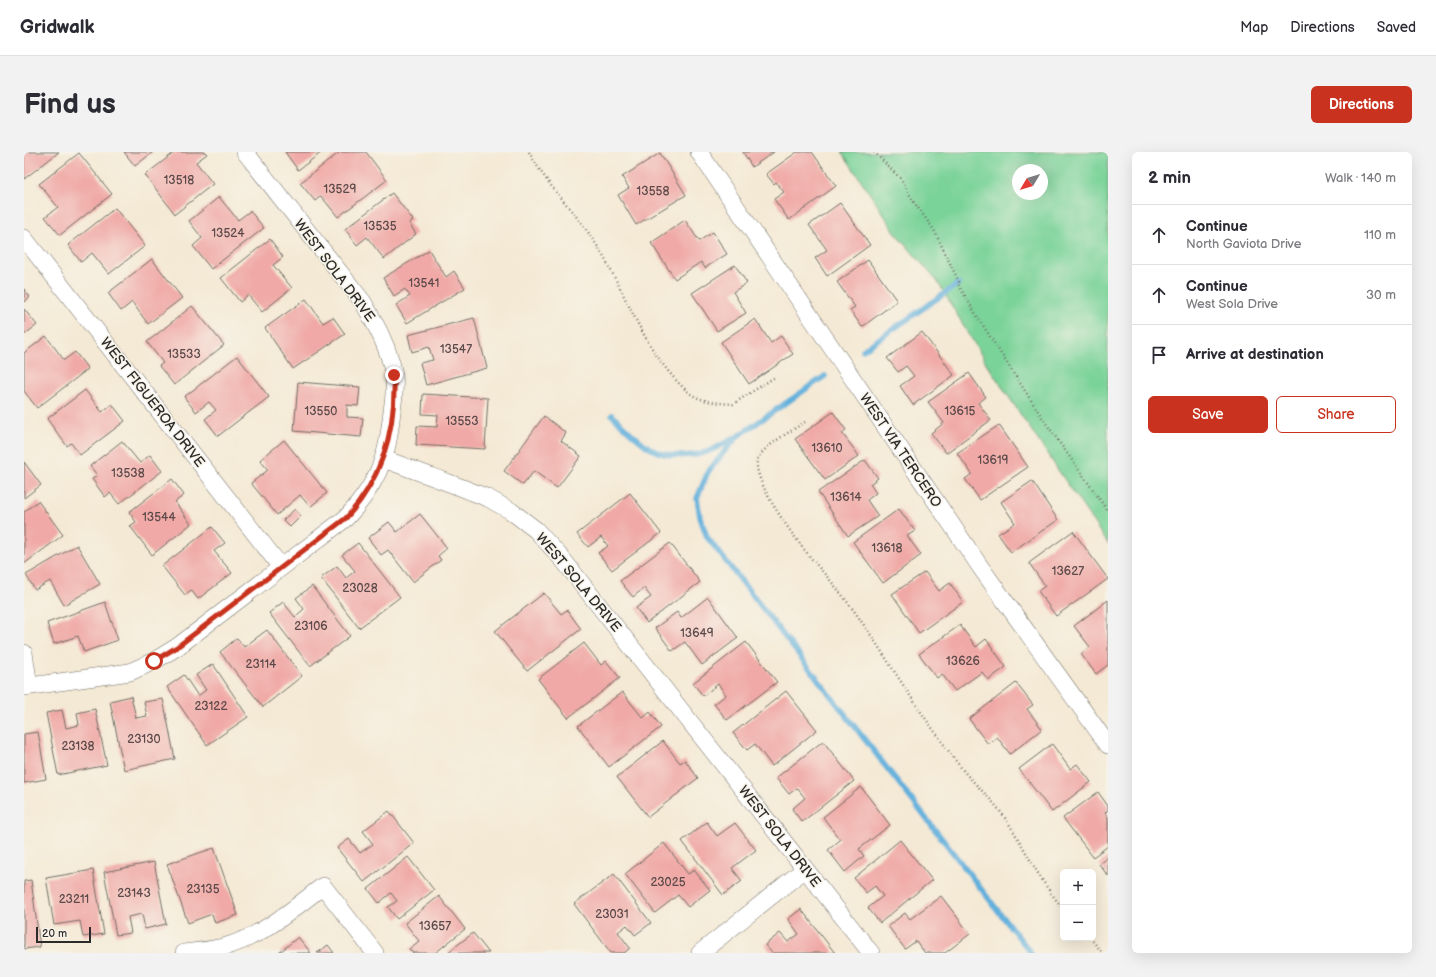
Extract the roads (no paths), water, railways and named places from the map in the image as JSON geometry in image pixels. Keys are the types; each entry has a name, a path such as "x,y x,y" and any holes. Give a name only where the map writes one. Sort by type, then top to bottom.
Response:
{"street":[{"name":"WEST SOLA DRIVE","path":"245,152 362,302 377,325 388,350 394,375 391,425 384,459 488,498 511,511 536,530 564,561 871,953"},
{"name":"WEST VIA TERCERO","path":"699,152 981,568 1108,744"},
{"name":"WEST FIGUEROA DRIVE","path":"24,238 281,567"},
{"path":"24,654 26,686 130,672 154,661 177,647 346,518 356,508 370,488 384,459"},
{"path":"700,953 805,869"},
{"path":"184,953 230,945 252,936 274,924 324,886 375,953"}],"waterway":[{"path":"863,350 958,284"},
{"path":"825,376 738,436 708,472 697,498 700,517 707,537 1031,953"},
{"path":"612,415 630,433 650,448 664,454 682,456 699,454 714,449 733,439"}]}
